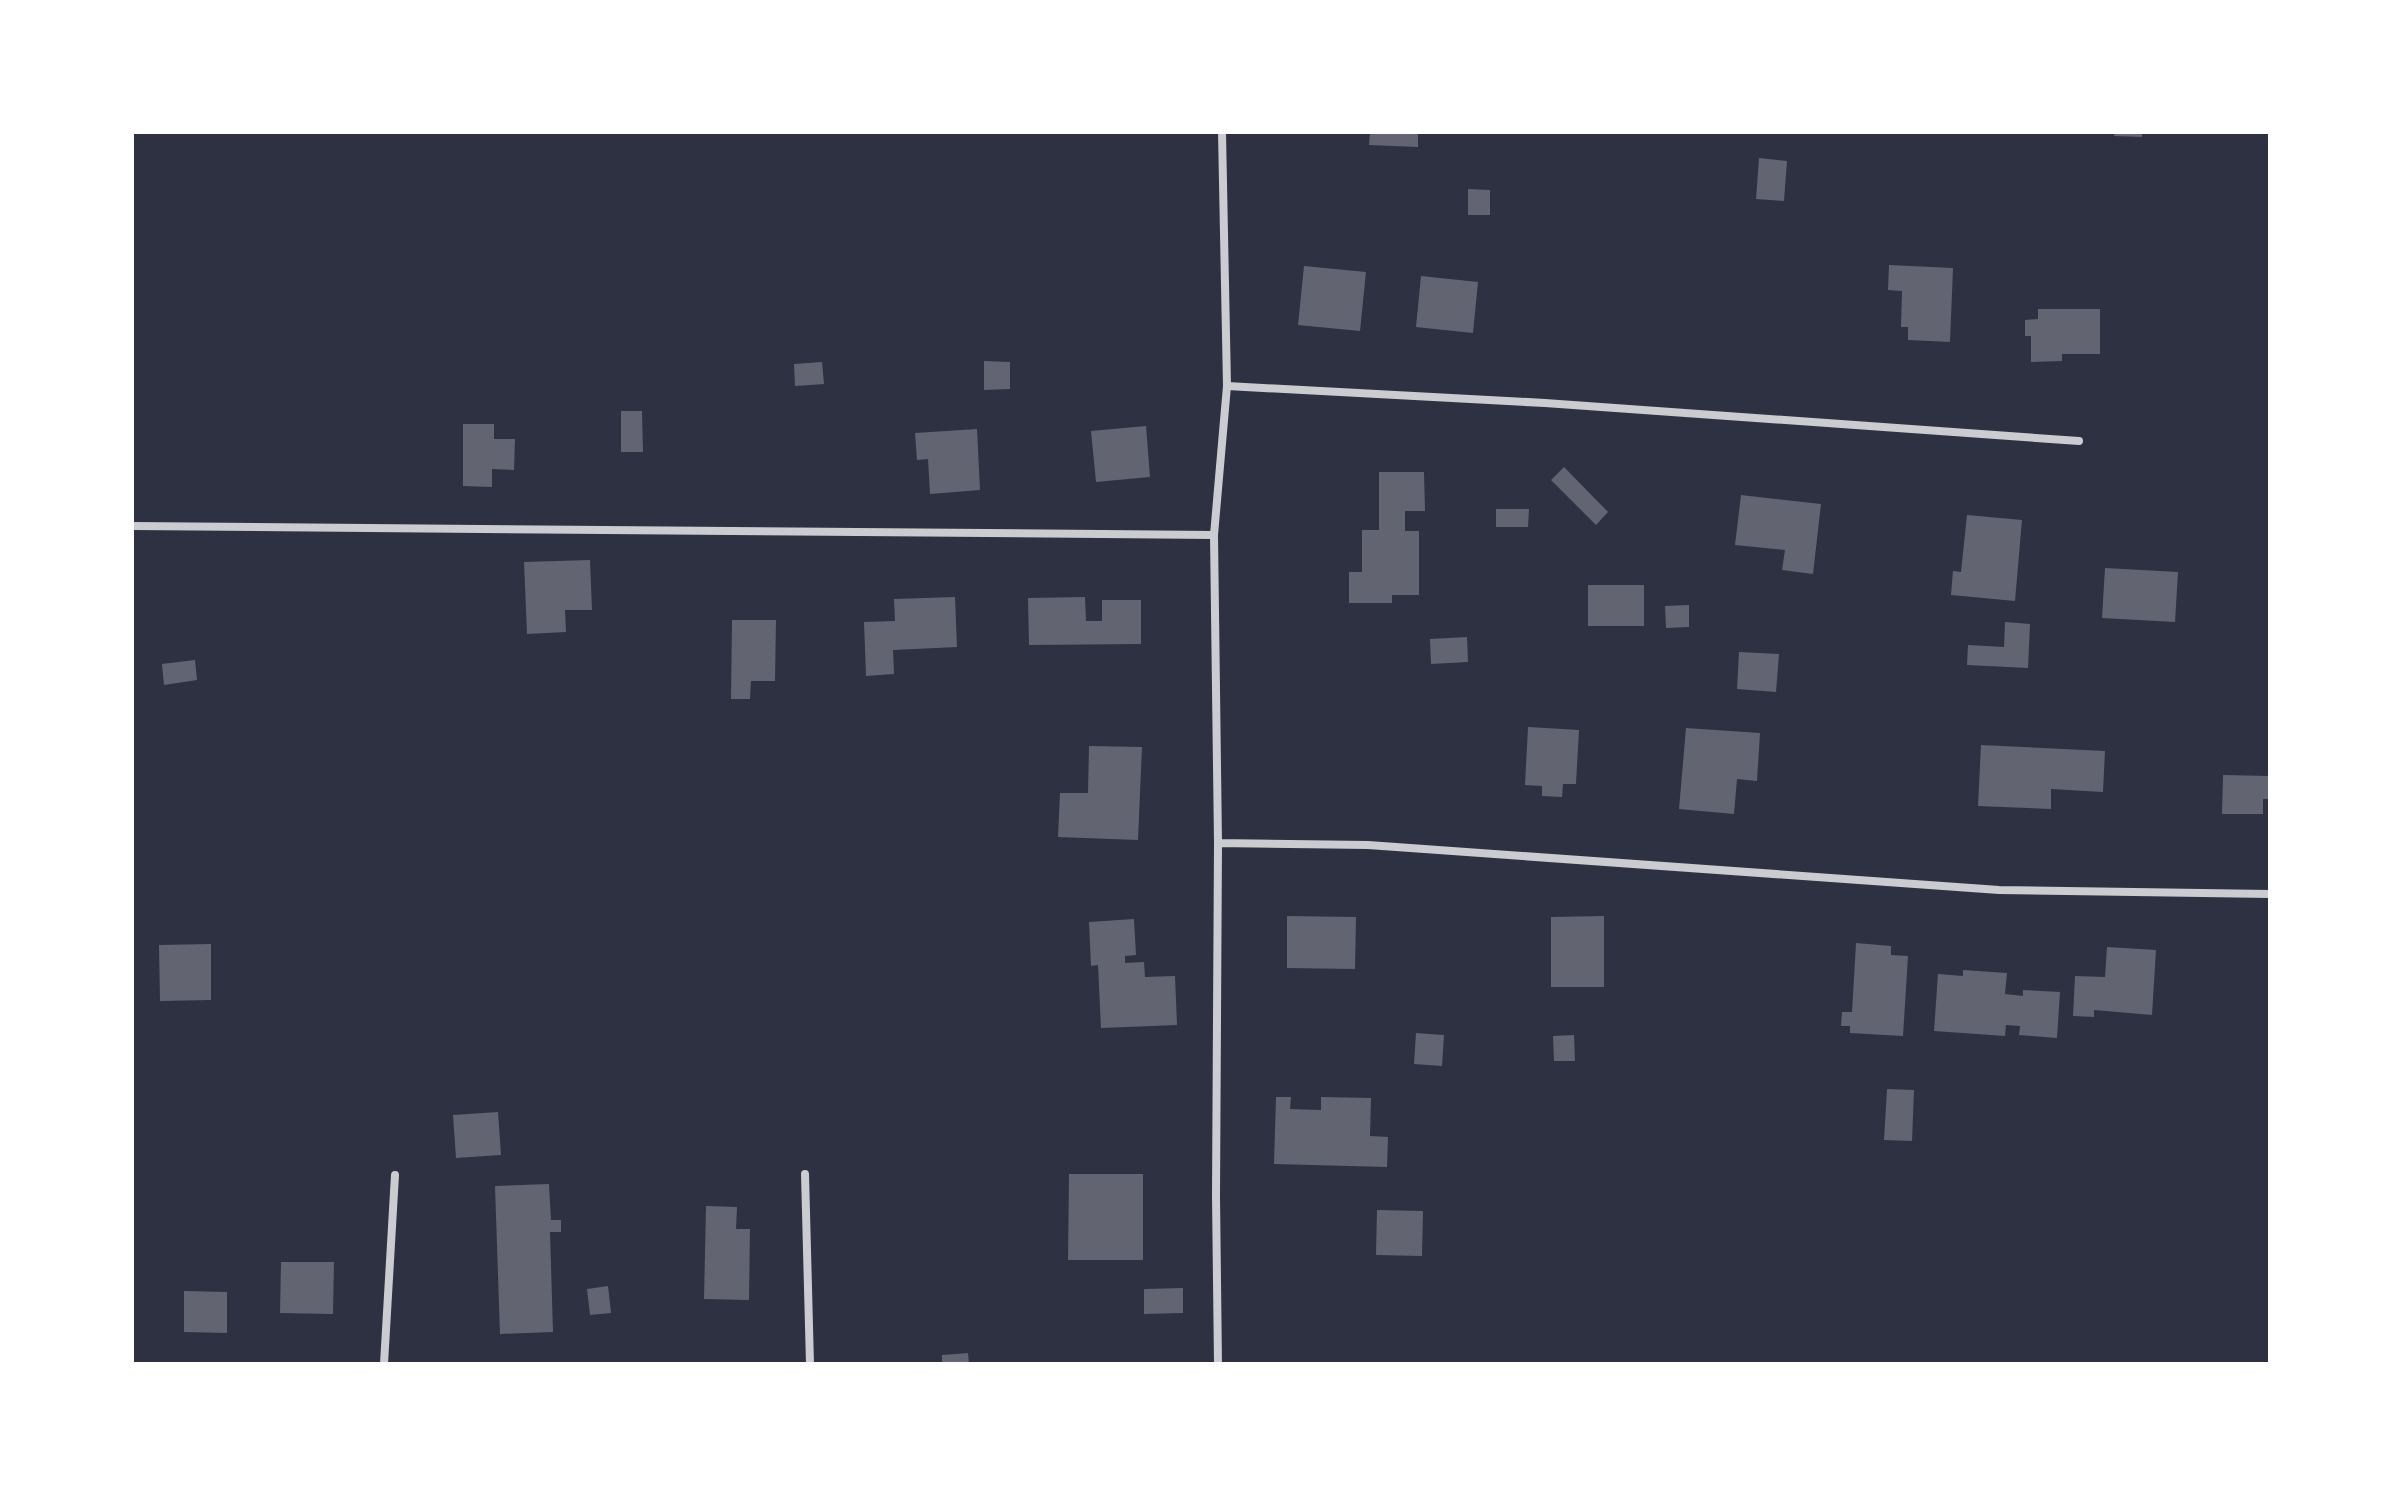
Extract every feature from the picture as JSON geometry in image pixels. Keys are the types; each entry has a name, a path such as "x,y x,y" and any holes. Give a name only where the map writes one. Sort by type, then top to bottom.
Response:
{"street":[{"path":"1218,1364 1218,843 1214,535 1227,386 1222,132"},
{"path":"1227,386 1545,403 2079,441"},
{"path":"132,526 1214,535"},
{"path":"1218,843 1368,845 1999,890 2270,894"},
{"path":"805,1174 810,1364"},
{"path":"384,1364 395,1175"}],"building":[{"path":"1370,132 1418,132 1418,147 1369,145"},
{"path":"2115,132 2142,132 2142,137 2114,136"},
{"path":"1759,158 1787,161 1784,201 1756,199"},
{"path":"1468,189 1490,190 1490,215 1468,215"},
{"path":"1889,265 1953,268 1950,342 1908,340 1908,327 1901,327 1902,291 1888,290"},
{"path":"1304,266 1366,272 1360,331 1298,325"},
{"path":"1421,276 1478,282 1473,333 1416,327"},
{"path":"2038,309 2100,309 2100,354 2062,354 2062,361 2031,362 2031,336 2025,336 2025,320 2038,319"},
{"path":"984,361 1010,362 1010,389 984,390"},
{"path":"822,362 824,384 795,386 794,364"},
{"path":"621,411 642,411 643,452 621,452"},
{"path":"463,424 494,424 494,439 515,439 514,470 492,469 492,487 463,486"},
{"path":"1146,426 1150,477 1096,482 1091,431"},
{"path":"977,429 980,490 930,494 928,459 917,460 915,433"},
{"path":"1564,467 1608,512 1596,525 1551,480"},
{"path":"1379,472 1424,472 1425,511 1405,511 1405,531 1419,531 1419,595 1392,595 1392,603 1349,603 1349,572 1362,572 1362,530 1379,530"},
{"path":"1741,495 1821,504 1813,574 1782,570 1785,550 1735,545"},
{"path":"1496,509 1529,509 1528,527 1496,527"},
{"path":"1967,515 2022,520 2015,601 1951,595 1953,571 1961,572"},
{"path":"590,560 592,610 565,610 566,632 527,634 524,562"},
{"path":"2105,568 2178,572 2175,622 2102,618"},
{"path":"1588,585 1644,585 1644,626 1588,626"},
{"path":"955,597 957,647 893,650 894,674 866,676 864,622 895,621 894,599"},
{"path":"1085,597 1086,621 1102,621 1102,600 1141,600 1141,644 1029,645 1028,598"},
{"path":"1689,605 1689,627 1666,628 1665,606"},
{"path":"732,620 776,620 775,681 751,681 750,699 731,699"},
{"path":"2005,622 2030,624 2028,668 1967,665 1968,645 2004,647"},
{"path":"1467,637 1468,662 1431,664 1430,639"},
{"path":"1739,652 1779,654 1776,692 1737,689"},
{"path":"195,660 197,680 164,685 162,664"},
{"path":"1528,727 1579,730 1576,784 1563,784 1562,797 1542,796 1542,786 1525,785"},
{"path":"1686,728 1760,733 1757,781 1737,779 1734,814 1679,809"},
{"path":"1981,745 2105,751 2103,792 2051,789 2051,809 1978,806"},
{"path":"1089,746 1142,747 1138,840 1058,837 1060,793 1088,793"},
{"path":"2223,775 2270,776 2270,799 2263,799 2263,814 2222,814"},
{"path":"1287,916 1356,917 1355,969 1287,968"},
{"path":"1604,916 1604,987 1551,987 1551,917"},
{"path":"1134,919 1136,955 1125,956 1125,963 1144,962 1145,977 1175,976 1177,1025 1101,1028 1098,965 1091,966 1089,922"},
{"path":"1856,943 1891,946 1891,955 1908,956 1903,1036 1850,1033 1850,1026 1841,1026 1842,1012 1852,1012"},
{"path":"211,944 211,1000 160,1001 159,945"},
{"path":"2107,947 2156,950 2152,1015 2094,1010 2094,1017 2073,1016 2075,976 2105,977"},
{"path":"1963,970 2007,973 2005,994 2023,996 2023,990 2060,992 2057,1038 2019,1035 2020,1026 2006,1025 2005,1036 1934,1031 1938,974 1963,976"},
{"path":"1416,1033 1444,1035 1442,1066 1414,1064"},
{"path":"1574,1035 1575,1061 1554,1061 1553,1036"},
{"path":"1887,1089 1914,1090 1912,1141 1884,1140"},
{"path":"1276,1097 1291,1097 1290,1109 1321,1110 1321,1097 1371,1098 1370,1136 1388,1137 1387,1167 1274,1164"},
{"path":"498,1112 501,1155 456,1158 453,1115"},
{"path":"1069,1174 1143,1174 1143,1260 1068,1260"},
{"path":"549,1184 551,1220 561,1220 561,1232 550,1232 553,1332 500,1334 495,1186"},
{"path":"706,1206 737,1207 736,1229 750,1229 749,1300 704,1299"},
{"path":"1377,1210 1423,1211 1422,1256 1376,1255"},
{"path":"281,1262 334,1262 333,1314 280,1313"},
{"path":"608,1286 611,1313 590,1315 587,1289"},
{"path":"1183,1288 1183,1313 1144,1314 1144,1289"},
{"path":"184,1291 227,1292 227,1333 184,1332"},
{"path":"968,1353 969,1364 942,1364 942,1355"}]}
